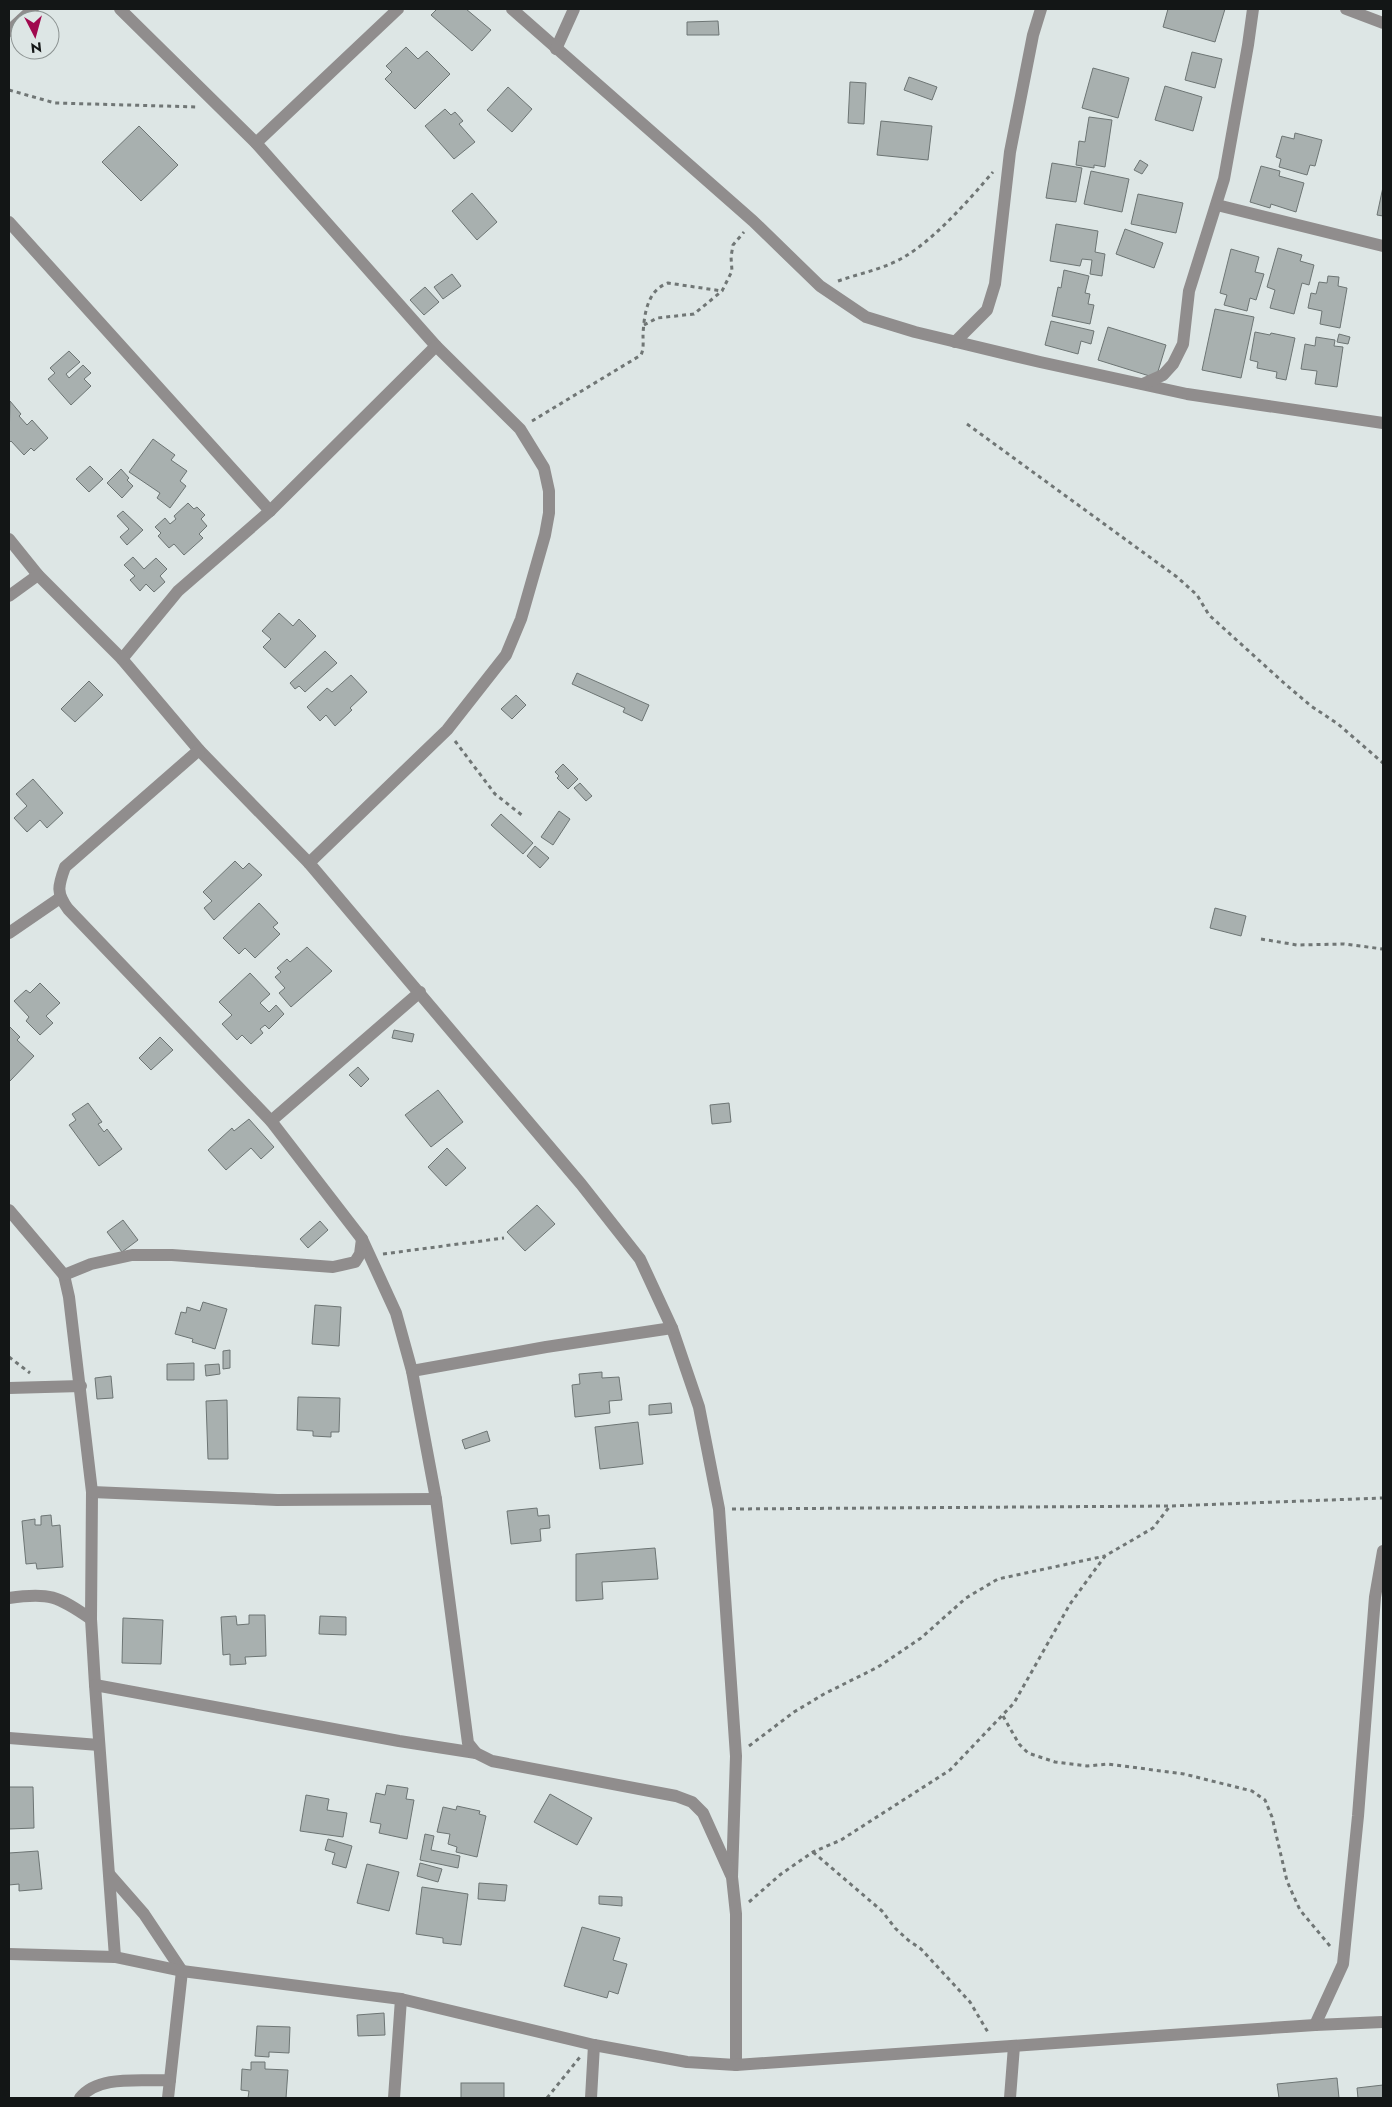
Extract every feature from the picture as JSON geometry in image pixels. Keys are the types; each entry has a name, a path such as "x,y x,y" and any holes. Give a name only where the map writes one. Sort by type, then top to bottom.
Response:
{"street":[{"path":"120,9 256,143 436,346 520,429 544,468 549,491 549,513 545,535 521,619 506,655 447,730 309,863"},
{"path":"256,143 398,9"},
{"path":"512,9 753,221 820,286 866,317 955,342 1187,394 1383,421"},
{"path":"955,342 987,310 995,284 1010,152 1033,35 1041,9"},
{"path":"1143,384 1163,376 1173,364 1182,344 1189,291 1224,179 1253,9"},
{"path":"1346,9 1383,23"},
{"path":"556,49 569,12"},
{"path":"1217,205 1383,246"},
{"path":"9,222 270,511"},
{"path":"122,659 178,591 270,511 436,346"},
{"path":"9,539 38,575 122,659 200,750 309,863 581,1184 640,1259 672,1328 700,1407 719,1509 736,1756 732,1877 736,1914 736,2065"},
{"path":"9,596 38,575"},
{"path":"200,750 65,867 59,883 60,898 68,909 271,1122 362,1239 396,1313 412,1371 436,1499 468,1744 476,1753"},
{"path":"9,933 60,898"},
{"path":"271,1122 420,992"},
{"path":"9,1210 64,1275 69,1297 92,1492 92,1619 95,1685 115,1957"},
{"path":"64,1275 91,1264 132,1255 172,1255 332,1267 355,1262 360,1254 362,1239"},
{"path":"412,1371 546,1347 672,1328"},
{"path":"9,1388 81,1386"},
{"path":"92,1492 277,1500 436,1499"},
{"path":"1315,2025 1343,1964 1358,1816 1375,1596 1383,1551"},
{"path":"9,1598 43,1595 62,1599 92,1619"},
{"path":"95,1685 399,1741 476,1753 492,1761 676,1796 692,1802 703,1813 732,1877"},
{"path":"9,1738 99,1745"},
{"path":"109,1874 144,1914 182,1971 168,2098"},
{"path":"9,1954 115,1957 182,1971 401,2000 594,2045 687,2062 736,2065 1315,2025 1383,2022"},
{"path":"394,2098 401,2000"},
{"path":"591,2098 594,2045"},
{"path":"1010,2098 1014,2046"},
{"path":"80,2098 85,2091 99,2084 170,2080"}],"path":[{"path":"9,90 55,102 220,107"},
{"path":"820,286 891,264 917,248 941,227 994,171"},
{"path":"643,326 657,318 694,314 722,291 732,271 731,257 733,245 753,221"},
{"path":"520,429 638,357 643,351 643,326 646,306 652,294 662,285 668,283 722,291"},
{"path":"967,424 1177,577 1197,595 1209,615 1284,683 1311,706 1338,724 1383,762"},
{"path":"447,730 495,794 523,816"},
{"path":"1261,939 1297,945 1344,944 1383,949"},
{"path":"370,1256 504,1238"},
{"path":"719,1509 1170,1506 1383,1498"},
{"path":"736,1756 794,1712 824,1694 878,1667 921,1638 966,1598 998,1579 1105,1556 1153,1528 1170,1506"},
{"path":"736,1914 781,1874 813,1852 841,1840 950,1770 1014,1703 1070,1604 1105,1556"},
{"path":"1003,1716 1019,1744 1028,1753 1046,1759 1087,1766 1108,1764 1184,1774 1252,1791 1265,1800 1272,1817 1287,1881 1300,1910 1343,1964"},
{"path":"813,1852 882,1911 894,1928 921,1949 945,1973 970,2002 997,2048"},
{"path":"548,2098 575,2060 594,2045"}],"building":[{"path":"437,9 466,9 491,30 472,51 431,15"},
{"path":"1168,9 1225,9 1215,42 1163,27"},
{"path":"718,21 719,35 687,35 687,22"},
{"path":"406,47 418,59 427,51 450,74 415,109 385,79 392,72 386,66"},
{"path":"1192,52 1222,59 1215,88 1185,80"},
{"path":"1093,68 1129,78 1118,118 1082,108"},
{"path":"909,77 937,87 932,100 904,90"},
{"path":"850,82 866,83 864,124 848,123"},
{"path":"1165,86 1202,97 1193,131 1155,120"},
{"path":"508,87 532,109 512,132 487,110"},
{"path":"445,109 451,115 455,112 463,121 459,124 475,142 454,159 425,126"},
{"path":"1089,117 1112,120 1105,167 1094,165 1094,168 1076,165 1079,141 1085,142"},
{"path":"881,121 932,126 928,160 877,155"},
{"path":"139,126 178,165 141,201 102,162"},
{"path":"1295,133 1322,140 1315,166 1310,165 1307,175 1279,167 1281,159 1276,157 1282,136 1294,139"},
{"path":"1140,160 1148,165 1142,174 1134,170"},
{"path":"1052,163 1082,168 1076,202 1046,198"},
{"path":"1261,166 1280,171 1279,176 1304,183 1296,212 1271,204 1270,208 1250,202"},
{"path":"1091,171 1129,179 1122,212 1084,204"},
{"path":"1383,187 1383,216 1377,215"},
{"path":"472,193 497,222 477,240 452,211"},
{"path":"1138,194 1183,203 1176,233 1131,224"},
{"path":"1056,224 1098,231 1095,252 1105,254 1102,276 1090,274 1092,260 1082,259 1080,266 1050,261"},
{"path":"1125,229 1163,243 1154,268 1116,254"},
{"path":"1278,248 1302,255 1300,261 1314,265 1309,285 1302,283 1294,314 1270,308 1275,290 1267,287"},
{"path":"1231,249 1259,257 1255,272 1264,274 1256,300 1250,298 1247,311 1224,305 1227,295 1220,293"},
{"path":"1064,270 1089,276 1085,293 1090,294 1088,304 1094,305 1090,324 1052,316 1058,287 1061,288"},
{"path":"452,274 461,286 443,299 434,287"},
{"path":"1328,276 1339,277 1338,286 1347,288 1340,328 1320,324 1322,311 1308,308 1311,293 1316,294 1319,282 1327,283"},
{"path":"425,287 439,302 424,315 410,300"},
{"path":"1215,309 1254,317 1241,378 1202,370"},
{"path":"1051,321 1094,331 1091,344 1081,341 1078,354 1045,345"},
{"path":"1108,327 1166,345 1156,378 1098,360"},
{"path":"1255,332 1295,338 1286,380 1276,378 1277,372 1257,368 1258,362 1250,360"},
{"path":"1339,334 1350,337 1348,344 1337,342"},
{"path":"1316,337 1335,340 1334,346 1343,347 1337,387 1315,384 1317,371 1301,369 1305,344 1315,346"},
{"path":"69,351 80,362 66,374 69,378 83,365 91,373 84,379 91,386 71,405 48,379 55,373 50,368"},
{"path":"10,401 27,425 32,420 48,438 34,451 31,448 24,455 11,441 9,443"},
{"path":"153,439 175,455 171,460 187,471 180,481 186,486 170,508 157,498 160,493 129,472"},
{"path":"90,466 103,479 89,492 76,479"},
{"path":"121,469 133,486 122,498 107,483"},
{"path":"188,503 194,509 197,507 205,515 201,519 207,526 199,534 203,538 184,555 174,544 169,548 158,536 161,533 155,527 165,518 170,524 176,519 174,516"},
{"path":"123,511 143,530 127,545 120,537 129,529 117,516"},
{"path":"133,557 144,569 156,558 167,569 160,576 165,582 154,592 146,584 140,591 130,580 135,576 124,565"},
{"path":"279,613 293,626 299,619 316,636 285,668 263,647 271,639 262,631"},
{"path":"325,651 337,663 305,692 299,686 295,689 290,683"},
{"path":"577,673 649,705 642,721 623,712 625,708 572,684"},
{"path":"351,675 367,692 335,726 326,715 320,721 307,707 327,688 332,692"},
{"path":"89,681 103,695 75,722 61,709"},
{"path":"516,695 526,705 512,719 501,709"},
{"path":"563,764 578,779 568,789 557,778 559,776 555,772"},
{"path":"33,779 63,813 47,828 40,820 27,832 14,818 27,806 16,794"},
{"path":"580,783 592,796 586,801 574,788"},
{"path":"559,811 570,819 553,845 541,837"},
{"path":"501,814 533,843 523,854 491,825"},
{"path":"535,846 549,858 540,868 527,856"},
{"path":"235,861 243,869 249,863 262,875 214,920 204,908 212,901 203,892"},
{"path":"259,903 278,923 273,927 280,934 255,958 245,948 239,954 223,938"},
{"path":"1215,908 1246,916 1241,936 1210,928"},
{"path":"307,947 332,971 291,1007 279,993 285,988 275,977 281,972 277,968 287,959 290,962"},
{"path":"250,973 270,994 260,1003 269,1012 276,1005 284,1014 269,1029 265,1025 260,1029 263,1033 251,1044 242,1035 237,1040 222,1024 232,1015 219,1002"},
{"path":"40,983 60,1003 46,1016 53,1023 40,1035 26,1021 29,1017 14,1001 26,990 30,993"},
{"path":"9,1026 20,1037 17,1040 34,1056 10,1081 9,1079"},
{"path":"394,1030 414,1034 412,1042 392,1038"},
{"path":"160,1037 173,1050 151,1070 139,1058"},
{"path":"358,1067 369,1079 361,1087 349,1075"},
{"path":"438,1090 463,1122 431,1147 405,1115"},
{"path":"88,1103 102,1122 98,1124 104,1132 107,1129 122,1149 99,1166 69,1125 76,1120 72,1114"},
{"path":"729,1103 731,1122 712,1124 710,1105"},
{"path":"249,1119 274,1147 261,1159 251,1148 226,1170 208,1150 232,1128 234,1131"},
{"path":"447,1148 466,1168 446,1186 428,1167"},
{"path":"537,1205 555,1224 525,1251 507,1232"},
{"path":"123,1220 138,1240 122,1252 107,1232"},
{"path":"320,1221 328,1230 308,1248 300,1239"},
{"path":"203,1302 227,1309 215,1349 192,1342 193,1339 175,1334 181,1312 186,1313 187,1307 200,1311"},
{"path":"315,1305 341,1307 339,1346 312,1344"},
{"path":"230,1350 230,1368 223,1369 223,1351"},
{"path":"194,1363 194,1380 167,1380 167,1364"},
{"path":"219,1364 220,1374 206,1376 205,1365"},
{"path":"602,1372 602,1378 619,1377 622,1400 609,1401 610,1413 575,1417 572,1385 580,1384 579,1374"},
{"path":"111,1376 113,1398 97,1399 95,1378"},
{"path":"298,1397 340,1398 339,1432 331,1432 331,1437 313,1436 313,1431 297,1430"},
{"path":"227,1400 228,1459 208,1459 206,1401"},
{"path":"671,1403 672,1413 649,1415 649,1405"},
{"path":"638,1422 643,1464 600,1469 595,1427"},
{"path":"487,1431 490,1441 465,1449 462,1440"},
{"path":"537,1508 538,1516 549,1515 550,1528 540,1529 541,1541 511,1544 507,1511"},
{"path":"51,1515 52,1526 60,1525 63,1567 37,1569 36,1563 26,1564 22,1521 35,1519 35,1525 41,1525 41,1516"},
{"path":"655,1548 658,1579 602,1582 603,1599 576,1601 576,1554"},
{"path":"249,1615 265,1615 266,1656 245,1657 246,1664 230,1665 230,1654 223,1655 221,1617 236,1616 237,1625 249,1624"},
{"path":"320,1616 346,1617 346,1635 319,1634"},
{"path":"123,1618 163,1620 161,1664 122,1663"},
{"path":"387,1785 408,1788 406,1799 414,1800 407,1839 379,1833 381,1824 370,1822 376,1793 385,1795"},
{"path":"9,1787 33,1787 34,1828 9,1829"},
{"path":"550,1794 592,1818 577,1845 534,1822"},
{"path":"306,1795 329,1799 327,1810 347,1813 343,1837 300,1831"},
{"path":"457,1806 480,1811 479,1814 486,1816 477,1857 456,1852 457,1847 448,1844 450,1834 437,1832 443,1807 456,1810"},
{"path":"425,1834 434,1836 431,1850 460,1856 458,1868 420,1860"},
{"path":"328,1839 352,1846 346,1868 332,1864 335,1853 325,1850"},
{"path":"38,1851 42,1889 19,1891 19,1884 9,1885 9,1853"},
{"path":"420,1863 442,1869 438,1882 417,1876"},
{"path":"367,1864 399,1872 389,1911 357,1903"},
{"path":"479,1883 507,1885 505,1901 478,1899"},
{"path":"422,1887 468,1894 461,1945 443,1943 443,1938 416,1934"},
{"path":"599,1896 622,1897 622,1906 599,1904"},
{"path":"582,1927 620,1938 613,1960 627,1964 618,1994 609,1991 607,1998 564,1986"},
{"path":"384,2013 385,2035 358,2036 357,2015"},
{"path":"257,2026 290,2027 289,2053 269,2052 269,2057 255,2056"},
{"path":"251,2062 265,2062 265,2069 288,2070 286,2098 248,2098 249,2091 241,2090 242,2069 251,2070"},
{"path":"1337,2078 1339,2098 1279,2098 1277,2084"},
{"path":"461,2083 504,2083 504,2098 461,2098"},
{"path":"1383,2085 1383,2098 1358,2098 1357,2088"}]}
